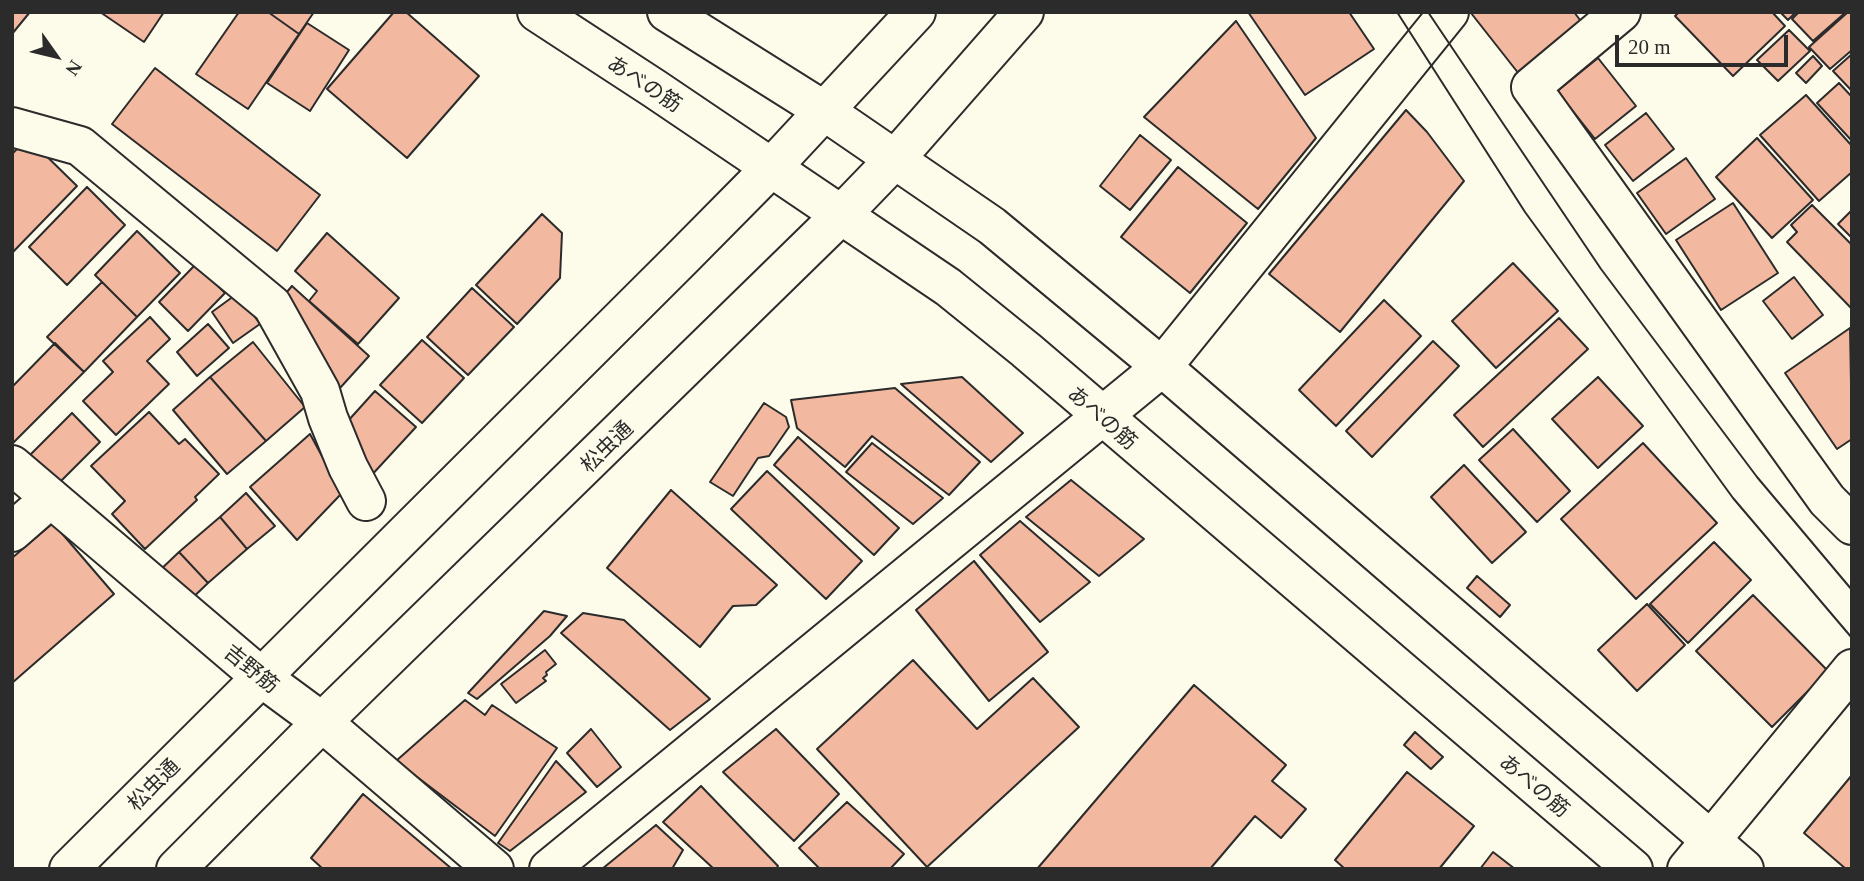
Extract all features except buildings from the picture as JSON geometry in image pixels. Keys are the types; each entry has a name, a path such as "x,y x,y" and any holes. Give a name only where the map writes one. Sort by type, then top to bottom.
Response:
{"street":[{"name":"あべの筋","path":"537,12 948,287 1026,350 1633,869"},
{"path":"667,12 896,158 992,226 1162,367 1744,869"},
{"name":"松虫通","path":"69,869 771,168 916,12"},
{"name":"松虫通","path":"176,869 322,722 841,216 896,158 1024,12"},
{"path":"549,869 1162,367 1448,12"},
{"path":"1621,12 1531,87 1828,500 1852,525"},
{"path":"12,127 79,146 272,305 320,391 348,467 366,501"},
{"name":"吉野筋","path":"12,465 261,677 322,722 494,869"},
{"path":"12,532 51,498"},
{"path":"1687,869 1852,668"}],"tram line":[{"path":"1397,12 1525,212 1733,498 1852,638"},
{"path":"1428,12 1601,269 1757,477 1852,590"}]}
